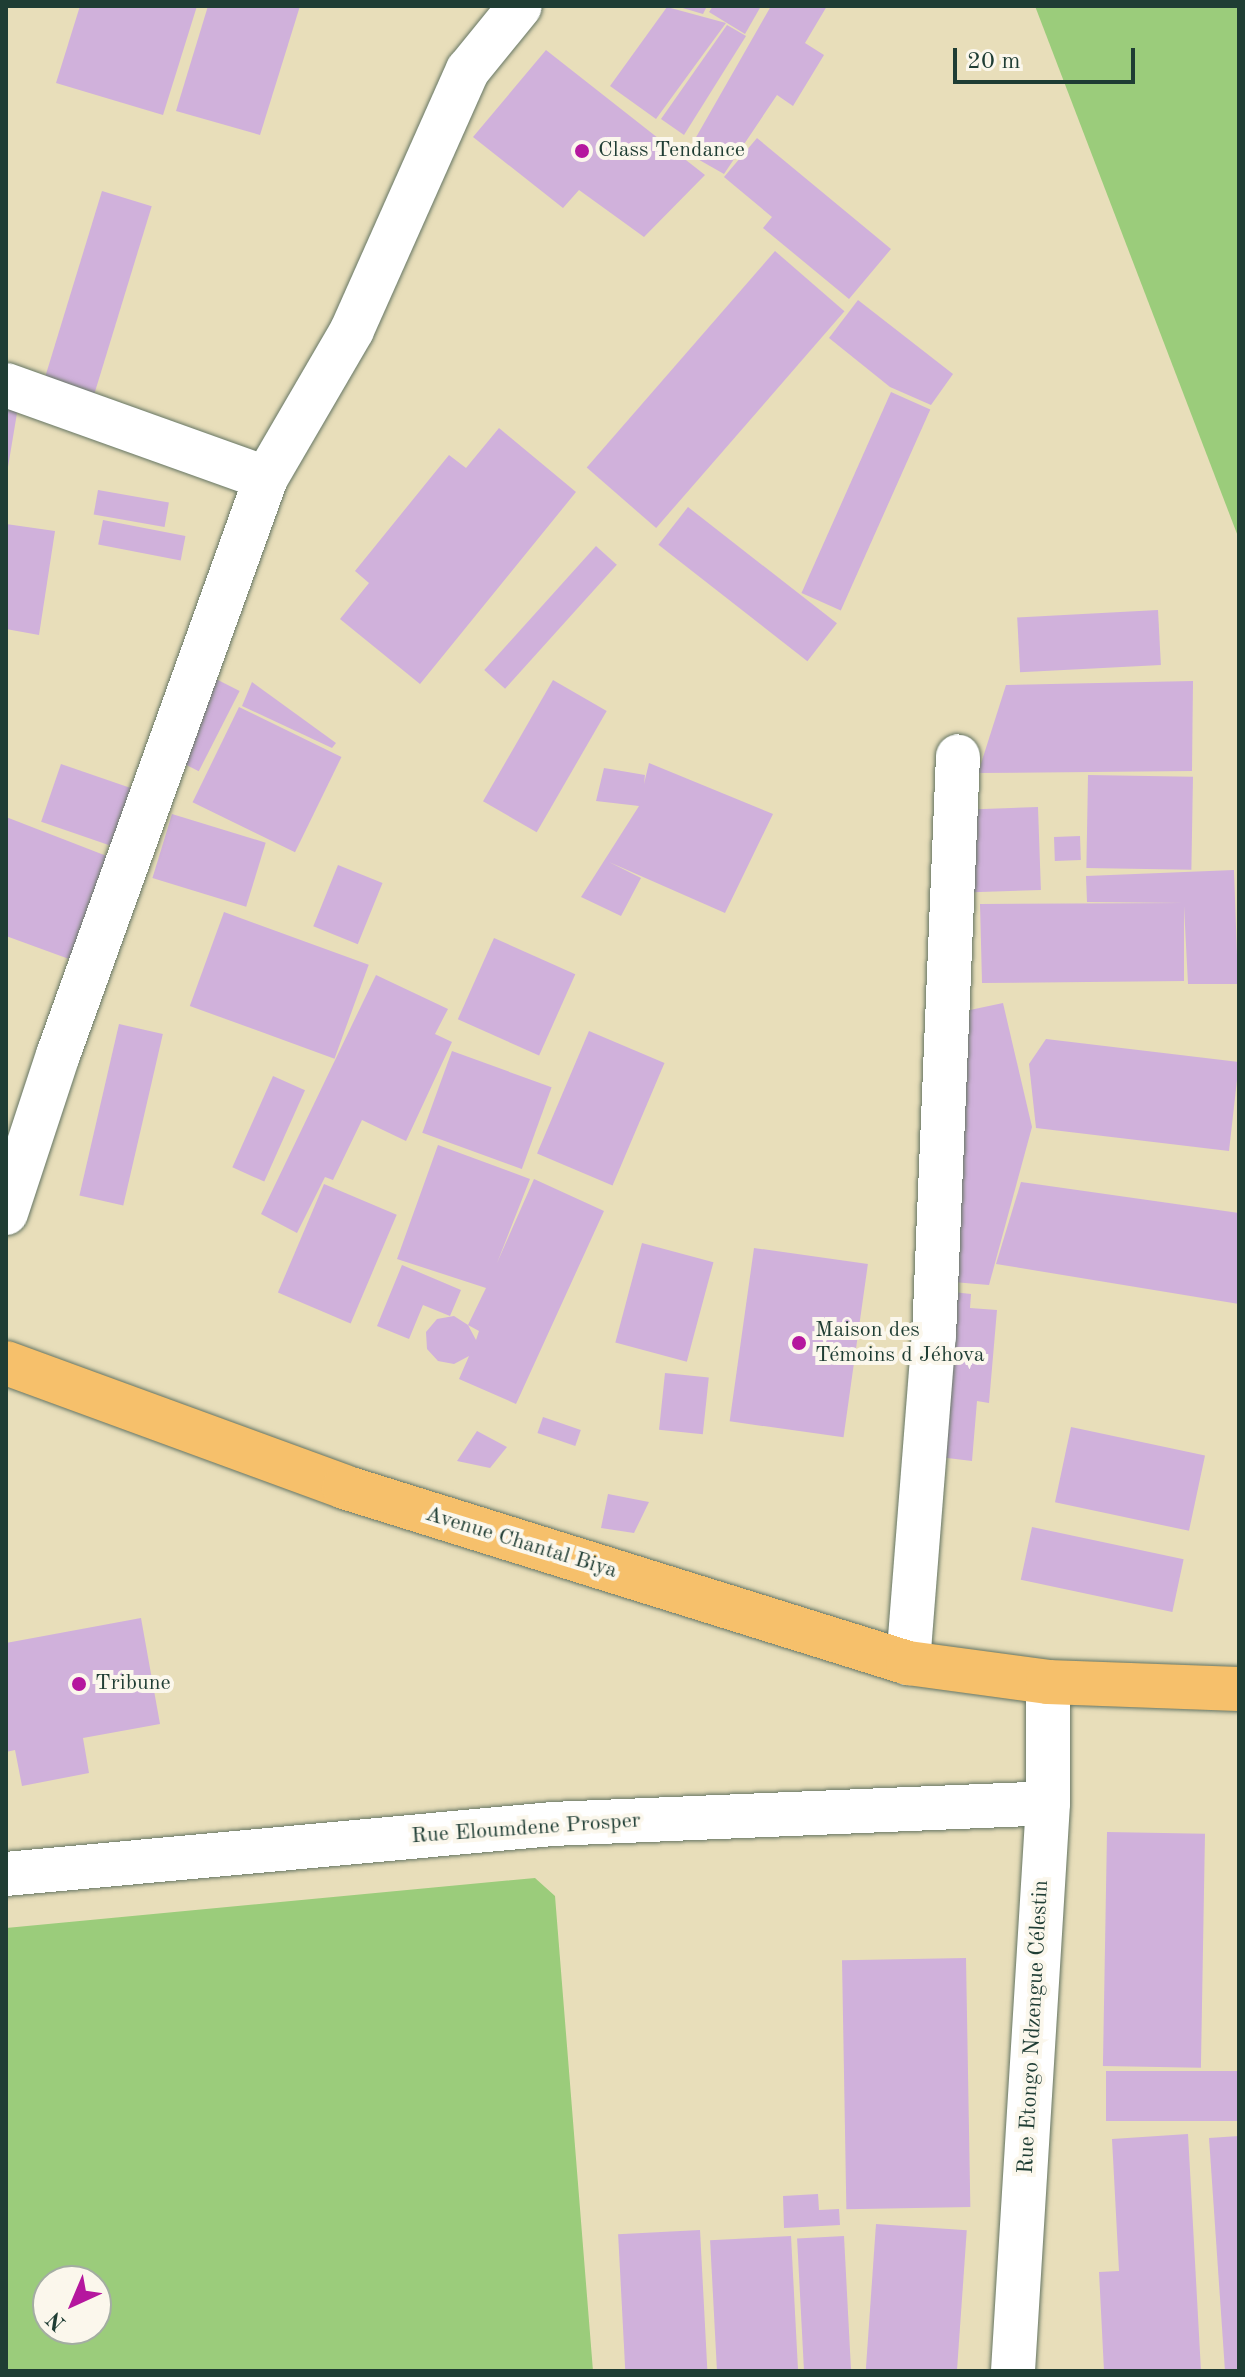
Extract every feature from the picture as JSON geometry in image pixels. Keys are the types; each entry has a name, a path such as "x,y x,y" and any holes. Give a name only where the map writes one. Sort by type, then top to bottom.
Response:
{"main road":[{"name":"Avenue Chantal Biya","path":"6,1363 344,1487 908,1663 1048,1682 1239,1689"}],"street":[{"path":"6,1213 58,1055 266,478 352,330 468,70 520,6"},
{"path":"6,385 266,478"},
{"path":"908,1663 935,1321 958,756"},
{"name":"Rue Etongo Ndzengue Célestin","path":"1013,2371 1048,1803 1048,1682"},
{"name":"Rue Eloumdene Prosper","path":"6,1874 552,1824 1048,1803"}],"green space":[{"path":"1035,6 1239,6 1239,539"},
{"path":"535,1878 555,1896 593,2371 6,2371 6,1928"}],"building":[{"path":"80,6 197,6 163,115 56,83"},
{"path":"208,6 300,6 260,135 176,111"},
{"path":"676,6 707,6 703,14"},
{"path":"713,6 761,6 745,34 709,12"},
{"path":"771,6 827,6 805,43 824,55 793,106 777,95 724,174 687,153"},
{"path":"667,7 726,23 656,119 610,86"},
{"path":"727,25 746,36 684,135 661,119"},
{"name":"Class Tendance","path":"546,50 705,175 644,237 579,190 563,208 473,137"},
{"path":"757,138 891,249 849,299 763,228 772,217 724,177"},
{"path":"102,191 152,206 93,397 44,382"},
{"path":"775,251 844,311 656,528 587,468"},
{"path":"858,300 953,374 931,405 890,387 829,338"},
{"path":"891,392 930,409 841,610 802,593"},
{"path":"6,398 19,401 8,467 6,467"},
{"path":"499,428 576,492 420,684 340,619 369,583 355,571 449,455 466,468"},
{"path":"98,490 169,503 165,527 94,515"},
{"path":"688,507 837,623 807,661 658,545"},
{"path":"103,520 185,536 181,561 98,545"},
{"path":"6,524 55,531 39,635 6,629"},
{"path":"596,546 617,565 505,689 484,670"},
{"path":"1158,610 1161,665 1020,672 1017,617"},
{"path":"212,677 240,691 199,771 171,757"},
{"path":"553,680 607,711 537,832 483,801"},
{"path":"1193,681 1192,771 978,773 1006,685"},
{"path":"252,682 336,743 332,748 242,706"},
{"path":"239,707 341,757 295,852 193,802"},
{"path":"649,763 773,814 725,913 609,862 641,878 621,916 581,897 639,806 596,801 604,768 645,775 644,784"},
{"path":"61,764 133,789 113,846 41,822"},
{"path":"1088,775 1193,777 1191,870 1086,868"},
{"path":"1038,807 1041,890 965,893 962,810"},
{"path":"172,814 266,843 246,907 152,878"},
{"path":"6,817 117,860 80,963 6,936"},
{"path":"1080,836 1081,860 1055,861 1054,837"},
{"path":"338,865 383,883 358,944 313,926"},
{"path":"1234,870 1238,984 1188,984 1184,906 1184,981 982,983 980,904 1184,903 1087,902 1086,876"},
{"path":"224,912 369,965 335,1059 190,1006"},
{"path":"494,938 575,974 539,1056 458,1019"},
{"path":"376,975 448,1009 435,1034 452,1042 406,1141 362,1120 333,1180 325,1177 297,1233 261,1214"},
{"path":"1003,1003 1032,1127 989,1285 941,1281 970,1010"},
{"path":"119,1024 163,1034 123,1206 79,1195"},
{"path":"589,1031 664,1063 613,1185 537,1153"},
{"path":"1046,1039 1239,1062 1229,1151 1036,1128 1029,1064"},
{"path":"452,1051 552,1087 522,1169 422,1133"},
{"path":"273,1076 305,1090 264,1182 232,1167"},
{"path":"438,1145 530,1179 497,1263 534,1179 604,1211 516,1404 459,1379 469,1356 454,1364 438,1361 427,1349 426,1332 437,1319 454,1316 468,1325 486,1288 397,1259","holes":["468,1325 479,1331 476,1340"]},
{"path":"1021,1182 1239,1213 1239,1304 996,1264"},
{"path":"324,1184 397,1215 351,1323 278,1293"},
{"path":"642,1243 713,1262 687,1362 615,1342"},
{"name":"Maison des Témoins d Jéhova","path":"754,1248 868,1264 844,1437 730,1421"},
{"path":"402,1265 461,1290 450,1316 423,1305 409,1339 377,1326"},
{"path":"953,1292 971,1294 970,1308 997,1310 989,1403 977,1401 972,1461 939,1457"},
{"path":"665,1373 709,1378 703,1434 659,1430"},
{"path":"543,1417 581,1430 575,1446 537,1433"},
{"path":"1071,1427 1205,1455 1189,1531 1055,1502"},
{"path":"477,1431 507,1447 490,1468 457,1461"},
{"path":"608,1494 649,1502 634,1533 601,1528"},
{"path":"1032,1527 1184,1559 1172,1612 1021,1580"},
{"name":"Tribune","path":"141,1618 160,1724 83,1738 89,1773 22,1786 15,1750 6,1752 6,1643"},
{"path":"1107,1832 1205,1834 1201,2068 1103,2066"},
{"path":"966,1958 970,2207 846,2209 842,1960"},
{"path":"1106,2071 1239,2071 1239,2121 1106,2121"},
{"path":"1188,2134 1201,2371 1104,2371 1099,2272 1119,2271 1112,2139"},
{"path":"1239,2136 1239,2371 1225,2371 1209,2138"},
{"path":"818,2194 819,2210 839,2209 840,2225 784,2228 783,2196"},
{"path":"876,2224 967,2230 957,2371 866,2371"},
{"path":"700,2230 707,2371 625,2371 618,2234"},
{"path":"791,2236 798,2371 717,2371 710,2240"},
{"path":"844,2236 851,2371 804,2371 797,2238"}],"place":[{"name":"Class Tendance","path":"582,151"},
{"name":"Maison des Témoins d Jéhova","path":"799,1343"},
{"name":"Tribune","path":"79,1684"}]}
